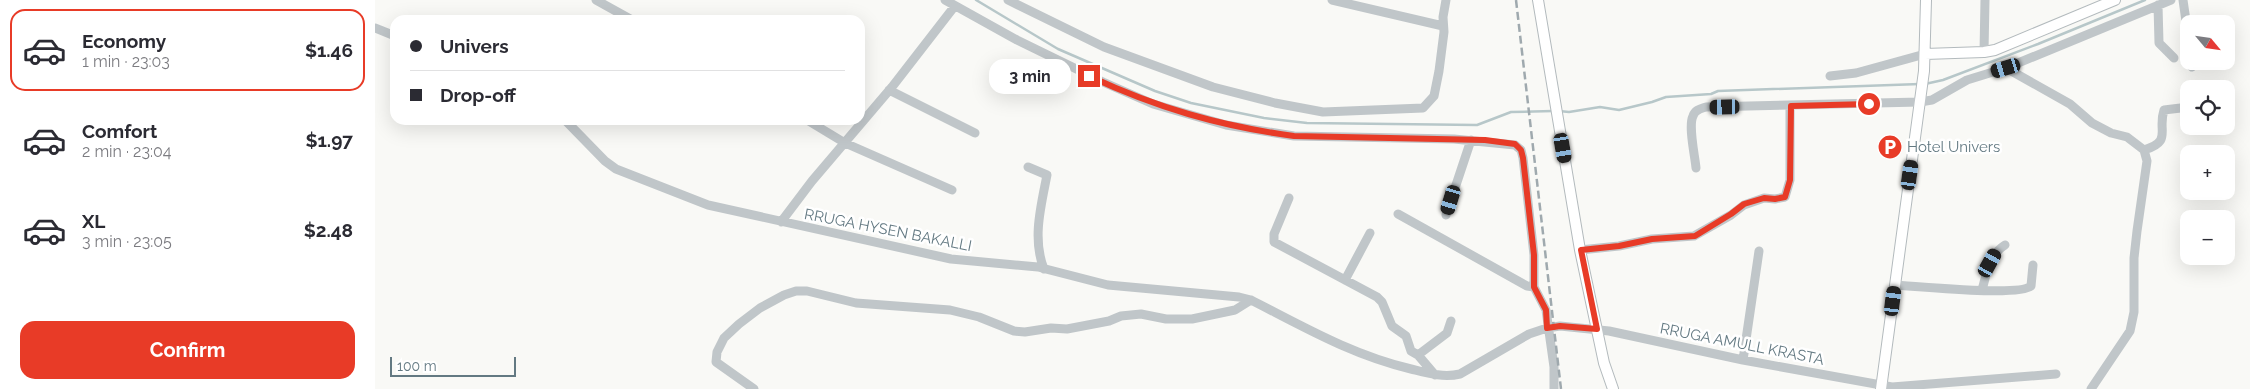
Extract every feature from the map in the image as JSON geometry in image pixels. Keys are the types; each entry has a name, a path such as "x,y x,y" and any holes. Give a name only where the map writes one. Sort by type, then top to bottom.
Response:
{"main road":[{"path":"1538,0 1581,250 1597,329 1613,389"},
{"path":"1881,387 1924,71 1926,0"},
{"path":"1925,54 1995,50 2101,3 2115,0"}],"street":[{"path":"595,0 623,15"},
{"path":"945,0 954,7 1103,82 1153,104 1202,118 1257,131 1294,136 1471,140 1515,144 1521,150 1534,255 1534,287 1546,310 1547,328 1554,366 1554,389"},
{"path":"1008,0 1104,47 1213,88 1323,112 1423,108 1434,96 1439,71 1443,17 1447,0"},
{"path":"1332,0 1443,26"},
{"path":"1984,52 1985,0"},
{"path":"1696,168 1691,126 1692,116 1698,109 1706,107 1791,106 1920,99 1932,100 1967,80 2006,68 2171,0"},
{"path":"2183,0 2185,15"},
{"path":"2158,5 2159,43 2173,58"},
{"path":"865,118 954,7"},
{"path":"375,28 390,34"},
{"path":"1830,76 1856,73 1925,54"},
{"path":"2006,68 2070,104 2092,123 2111,133 2127,137 2144,150 2147,161 2134,258 2134,312 2130,331 2091,389"},
{"path":"889,90 975,133"},
{"path":"1581,250 1619,246 1658,238 1695,236 1725,219 1744,204 1764,198 1775,199 1785,197 1790,180 1791,106"},
{"path":"2144,150 2157,146 2161,141 2164,110 2180,108"},
{"name":"RRUGA HYSEN BAKALLI","path":"570,125 605,161 629,174 709,204 781,222 951,259 1044,269 1108,285 1221,294 1251,300 1359,354 1436,375 1450,376 1460,374 1529,334 1547,328 1560,326 1597,329"},
{"path":"816,125 845,142 952,190"},
{"path":"781,222 811,182 859,125"},
{"path":"1447,214 1471,140"},
{"path":"1027,167 1047,175 1038,227 1038,254 1044,269"},
{"path":"1289,198 1274,234 1274,242 1377,297 1382,302 1392,326 1406,336 1411,351 1418,355 1436,375"},
{"path":"1398,214 1527,286 1534,287"},
{"path":"1345,280 1370,233"},
{"path":"1983,290 1990,263 1997,250 2005,245"},
{"path":"1743,360 1759,251"},
{"path":"1895,285 2007,292 2029,288 2033,265"},
{"path":"754,389 716,362 717,352 724,338 739,324 760,308 784,294 795,291 807,291 856,303 950,310 979,316 1014,330 1025,332 1051,328 1067,330 1109,321 1121,316 1141,314 1167,320 1192,319 1235,310 1251,300"},
{"path":"1418,355 1447,333 1451,321"},
{"name":"RRUGA AMULL KRASTA","path":"1597,329 1881,387 2056,374"}],"waterway":[{"path":"976,0 1058,49 1155,91 1191,103 1264,118 1307,123 1477,125 1511,112 1553,111"},
{"path":"1925,84 1943,80 2038,44 2145,0"},
{"path":"1559,111 1569,112 1600,107 1619,110 1666,97 1711,94 1718,91 1920,84"}],"railway":[{"path":"1516,0 1561,389"}],"place":[{"name":"Hotel Univers","path":"1890,147"}],"route":[{"path":"1089,76 1153,104 1226,125 1265,132 1294,136 1485,140 1515,144 1521,150 1523,158 1534,255 1534,287 1546,310 1547,328 1574,326 1597,329 1581,250 1619,246 1663,237 1695,236 1712,227 1744,204 1764,198 1775,199 1785,197 1790,180 1791,106 1869,104"}]}
